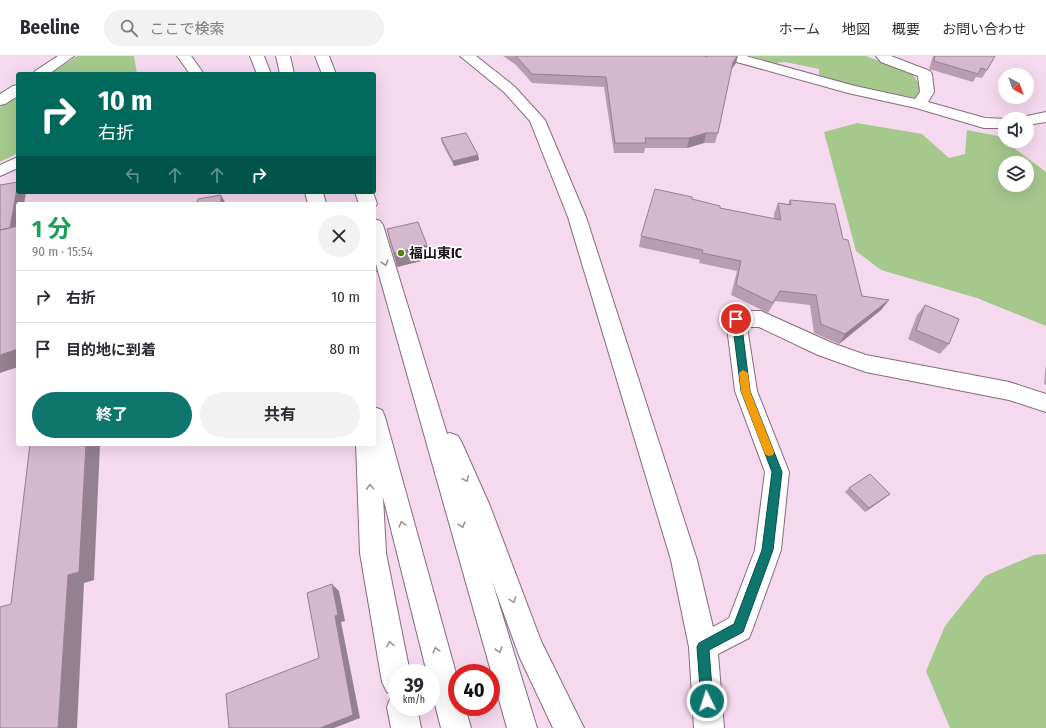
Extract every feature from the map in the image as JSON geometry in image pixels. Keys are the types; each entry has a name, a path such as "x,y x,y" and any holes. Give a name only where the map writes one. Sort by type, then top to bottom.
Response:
{"main road":[{"path":"43,72 67,56"},
{"path":"184,56 196,72"},
{"path":"257,56 263,72"},
{"path":"283,56 287,72"},
{"path":"310,56 314,72"},
{"path":"322,56 328,72"},
{"path":"467,56 510,89 537,120 577,217 684,560 703,647 709,728"},
{"path":"732,56 853,90 919,104 984,123 998,123"},
{"path":"883,56 886,59 925,74 927,92 919,104"},
{"path":"0,101 16,90"},
{"path":"1034,119 1046,117"},
{"path":"0,171 16,163"},
{"path":"376,233 522,728"},
{"path":"703,647 738,628 768,550 777,472 746,391 736,319 761,319 825,349 866,363 1009,391 1046,403"},
{"path":"416,367 478,506 530,648 569,728"},
{"path":"376,425 456,728"},
{"path":"368,446 373,553 394,664"},
{"path":"404,716 406,728"}],"green space":[{"path":"77,56 134,56 137,72 53,72"},
{"path":"751,56 866,56 912,74 921,86 916,98 854,86 819,77 819,69 785,62 776,63"},
{"path":"16,96 16,154 0,162 0,107"},
{"path":"857,123 922,134 949,158 965,154 967,130 998,136 998,148 1014,148 1025,156 998,156 998,192 1034,192 1034,163 1046,172 1046,326 977,298 881,270 856,251 824,132"},
{"path":"1046,554 1046,728 950,728 926,671 945,626 985,576 1034,555"}],"building":[{"path":"516,56 737,56 733,62 718,133 706,133 689,138 645,138 646,143 615,143 606,77 532,74"},
{"path":"935,56 995,56 987,70 981,68 978,74 934,61"},
{"path":"466,133 478,155 453,161 441,138"},
{"path":"16,182 16,194 10,228 0,230 0,185"},
{"path":"655,189 692,197 692,199 720,206 720,208 781,220 778,203 791,205 790,200 835,204 843,239 848,240 862,296 889,300 845,334 821,324 816,295 780,291 773,303 736,285 741,261 702,253 703,250 641,236"},
{"path":"221,195 221,202 197,202 198,199"},
{"path":"418,222 427,245 394,253 387,229"},
{"path":"16,226 16,350 0,355 0,230"},
{"path":"925,305 959,319 949,344 916,330"},
{"path":"30,446 86,446 79,572 68,575 58,728 0,728 0,607 11,604"},
{"path":"870,474 890,494 869,508 849,488"},
{"path":"332,584 338,615 335,616 353,715 320,728 229,728 226,694 319,658 307,593"}],"slow traffic":[{"path":"743,373 746,391 769,452"}],"place":[{"name":"福山東IC","path":"401,253"}],"route":[{"path":"707,701 703,647 738,628 768,550 777,472 746,391 736,319"}]}
